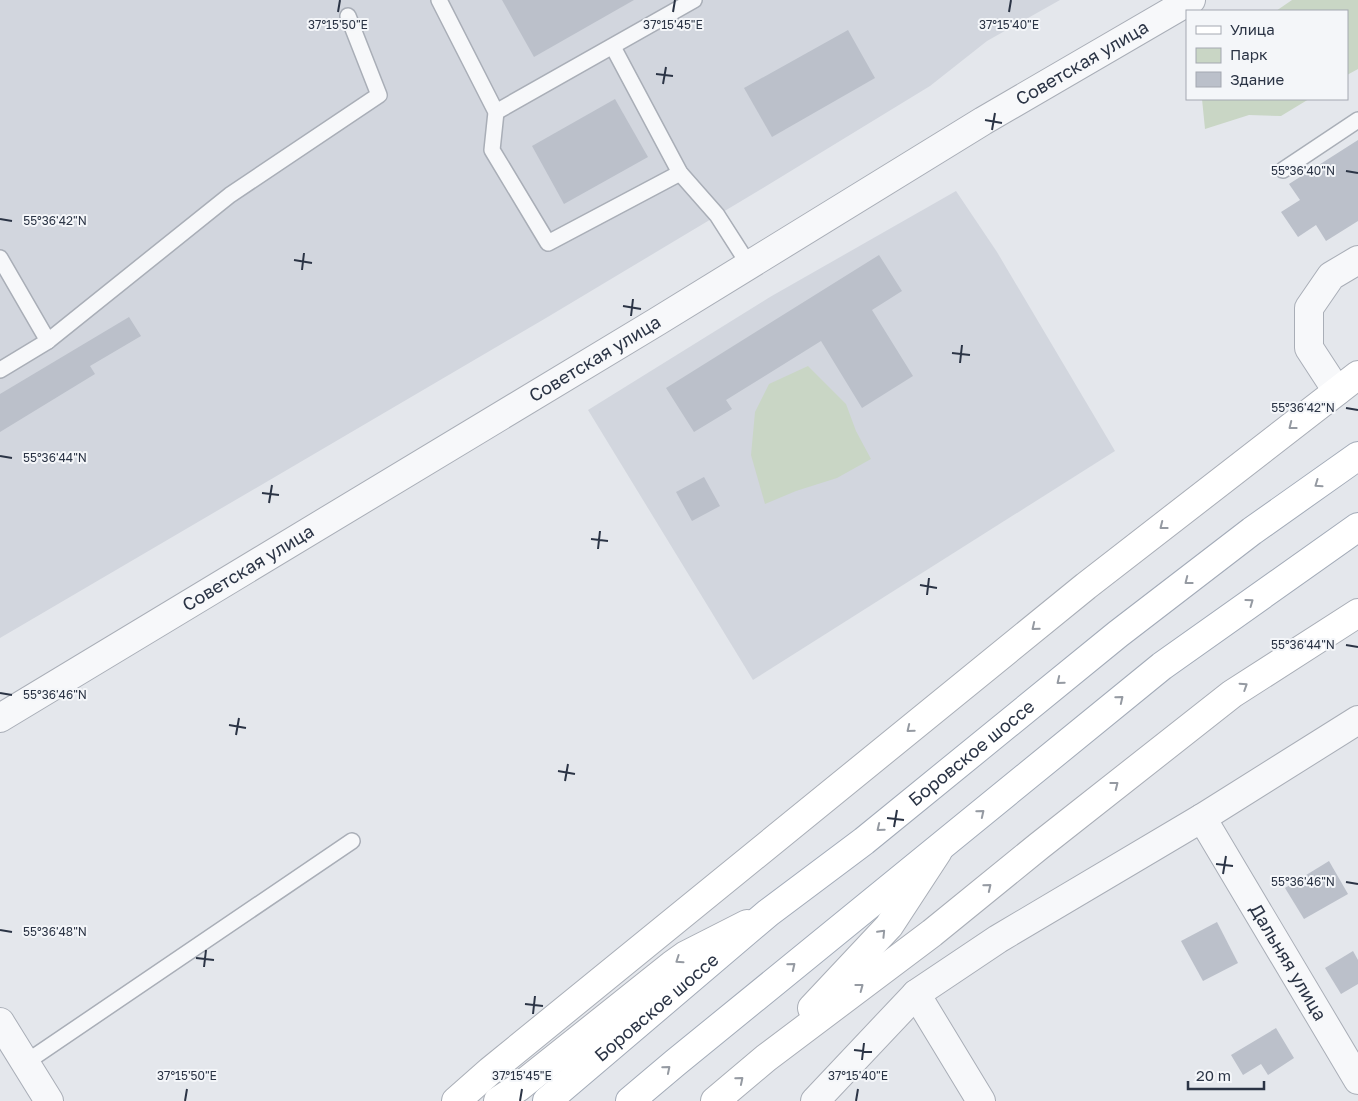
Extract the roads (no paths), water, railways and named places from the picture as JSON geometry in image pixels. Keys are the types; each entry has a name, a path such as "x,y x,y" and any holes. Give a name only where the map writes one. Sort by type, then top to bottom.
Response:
{"street":[{"name":"Советская улица","path":"0,718 658,321 983,121 1191,0"},
{"path":"456,1101 498,1064 1086,586 1348,383 1309,348 1309,308 1331,276 1358,260"},
{"name":"Боровское шоссе","path":"547,1101 768,913 864,841 1118,634 1252,531 1358,456"},
{"path":"630,1101 1162,666 1358,527"},
{"path":"715,1101 766,1058 932,933 1232,694 1358,613"},
{"path":"815,1101 916,994 998,939 1202,818 1358,720"},
{"name":"Дальняя улица","path":"1202,818 1358,1080"},
{"path":"766,1058 890,926 943,844"},
{"path":"498,1101 519,1087 686,955 768,913"},
{"path":"916,994 981,1101"},
{"path":"0,1022 49,1101"}],"lane":[{"path":"439,0 496,112 492,150 548,243 680,173"},
{"path":"496,112 694,0"},
{"path":"0,370 48,340 230,195 379,95 348,16"},
{"path":"613,47 680,173 717,215 749,264"},
{"path":"1283,170 1358,120"},
{"path":"0,258 48,340"},
{"path":"26,1063 352,841"}]}
